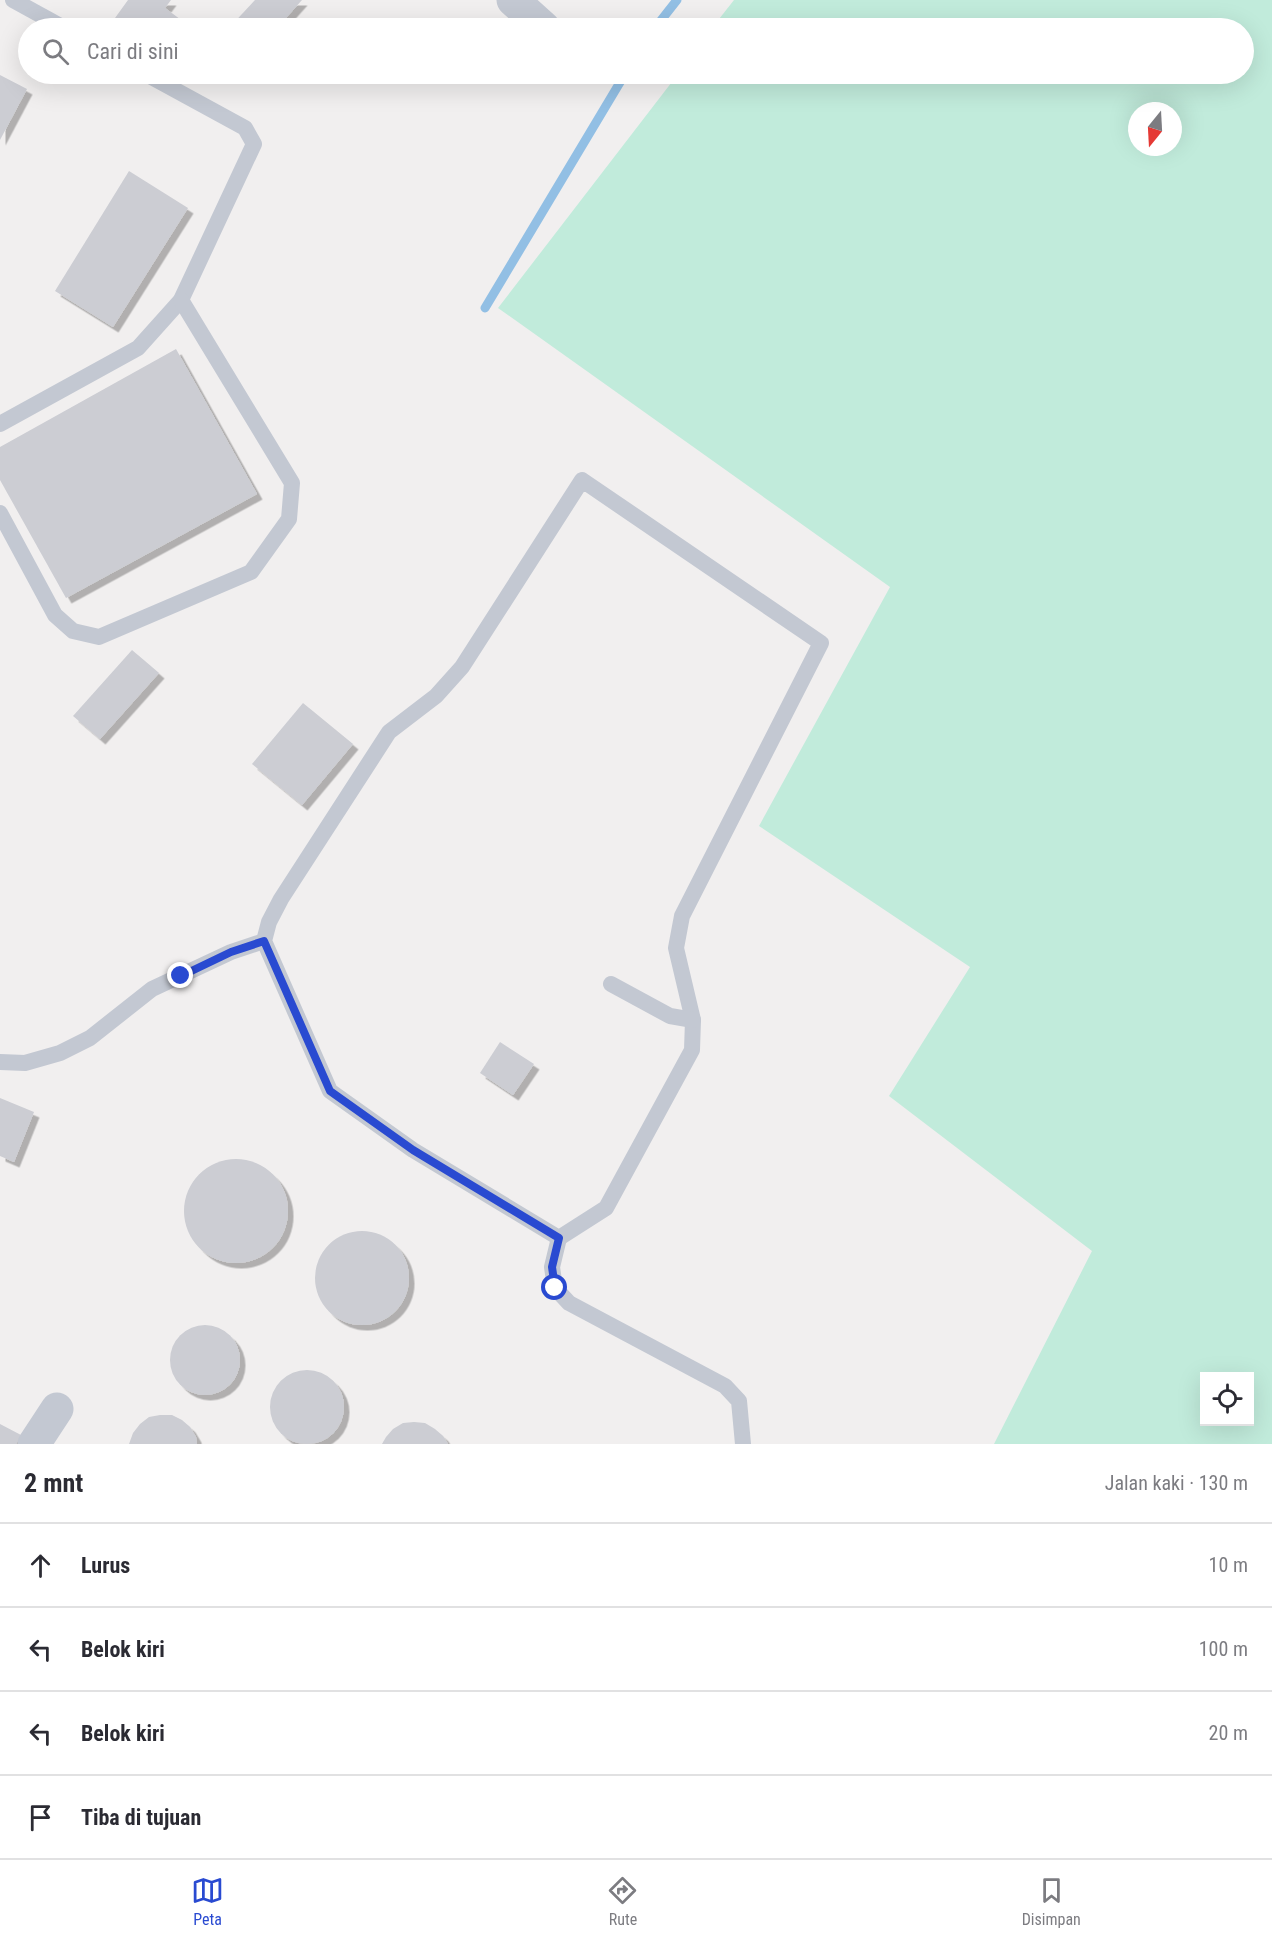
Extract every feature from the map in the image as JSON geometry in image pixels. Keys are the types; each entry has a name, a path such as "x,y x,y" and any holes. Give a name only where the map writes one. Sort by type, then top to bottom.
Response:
{"street":[{"path":"513,0 533,18"},
{"path":"34,1444 57,1409"}],"lane":[{"path":"13,0 46,18"},
{"path":"0,424 138,348 181,300 254,144 245,128 164,84"},
{"path":"0,513 55,615 73,632 99,637 251,572 289,519 292,483 181,300"},
{"path":"559,1238 413,1150 330,1091 264,941 269,922 281,899 389,732 435,696 462,667 582,480 820,643 682,916 676,948 693,1020 692,1050 606,1208 559,1238 552,1267 555,1288 569,1303 725,1386 739,1401 743,1444"},
{"path":"0,1062 25,1063 60,1053 90,1038 152,989 231,952 264,941"},
{"path":"611,984 670,1016 693,1020"}],"green space":[{"path":"734,0 1272,0 1272,1444 994,1444 1092,1251 889,1096 970,967 759,826 890,587 498,308 670,84 1254,84 1254,18 720,18"}],"building":[{"path":"128,0 171,0 165,8 178,18 115,18"},
{"path":"255,0 302,0 286,18 238,18"},
{"path":"0,75 27,89 0,140"},
{"path":"129,171 188,208 113,327 55,291"},
{"path":"176,349 257,494 66,598 0,480 0,447"},
{"path":"132,650 159,673 100,739 73,716"},
{"path":"303,703 353,744 302,805 252,764"},
{"path":"500,1042 534,1064 513,1095 480,1073"},
{"path":"0,1098 34,1112 14,1162 0,1156"},
{"path":"236,1159 256,1163 273,1174 284,1191 288,1211 284,1231 273,1248 256,1259 236,1263 216,1259 199,1248 188,1231 184,1211 188,1191 199,1174 216,1163"},
{"path":"362,1231 380,1234 395,1245 406,1260 409,1278 406,1296 395,1311 380,1322 362,1325 344,1322 329,1311 318,1296 315,1278 318,1260 329,1245 344,1234"},
{"path":"212,1325 225,1331 234,1340 238,1346 240,1360 238,1374 230,1385 219,1393 198,1395 180,1385 172,1374 170,1353 180,1335 191,1327"},
{"path":"307,1370 328,1376 338,1386 344,1407 338,1428 328,1438 307,1444 286,1438 276,1428 270,1407 276,1386 286,1376"},
{"path":"172,1415 182,1420 190,1427 197,1444 129,1444 140,1424 149,1417"},
{"path":"403,1423 425,1423 435,1429 448,1444 382,1444 393,1429"},
{"path":"0,1424 21,1435 16,1444 0,1444"}],"waterway":[{"path":"663,18 677,0"},
{"path":"485,308 619,84"}],"route":[{"path":"181,976 231,952 264,941 330,1091 413,1150 559,1238 552,1267 555,1288"}]}
